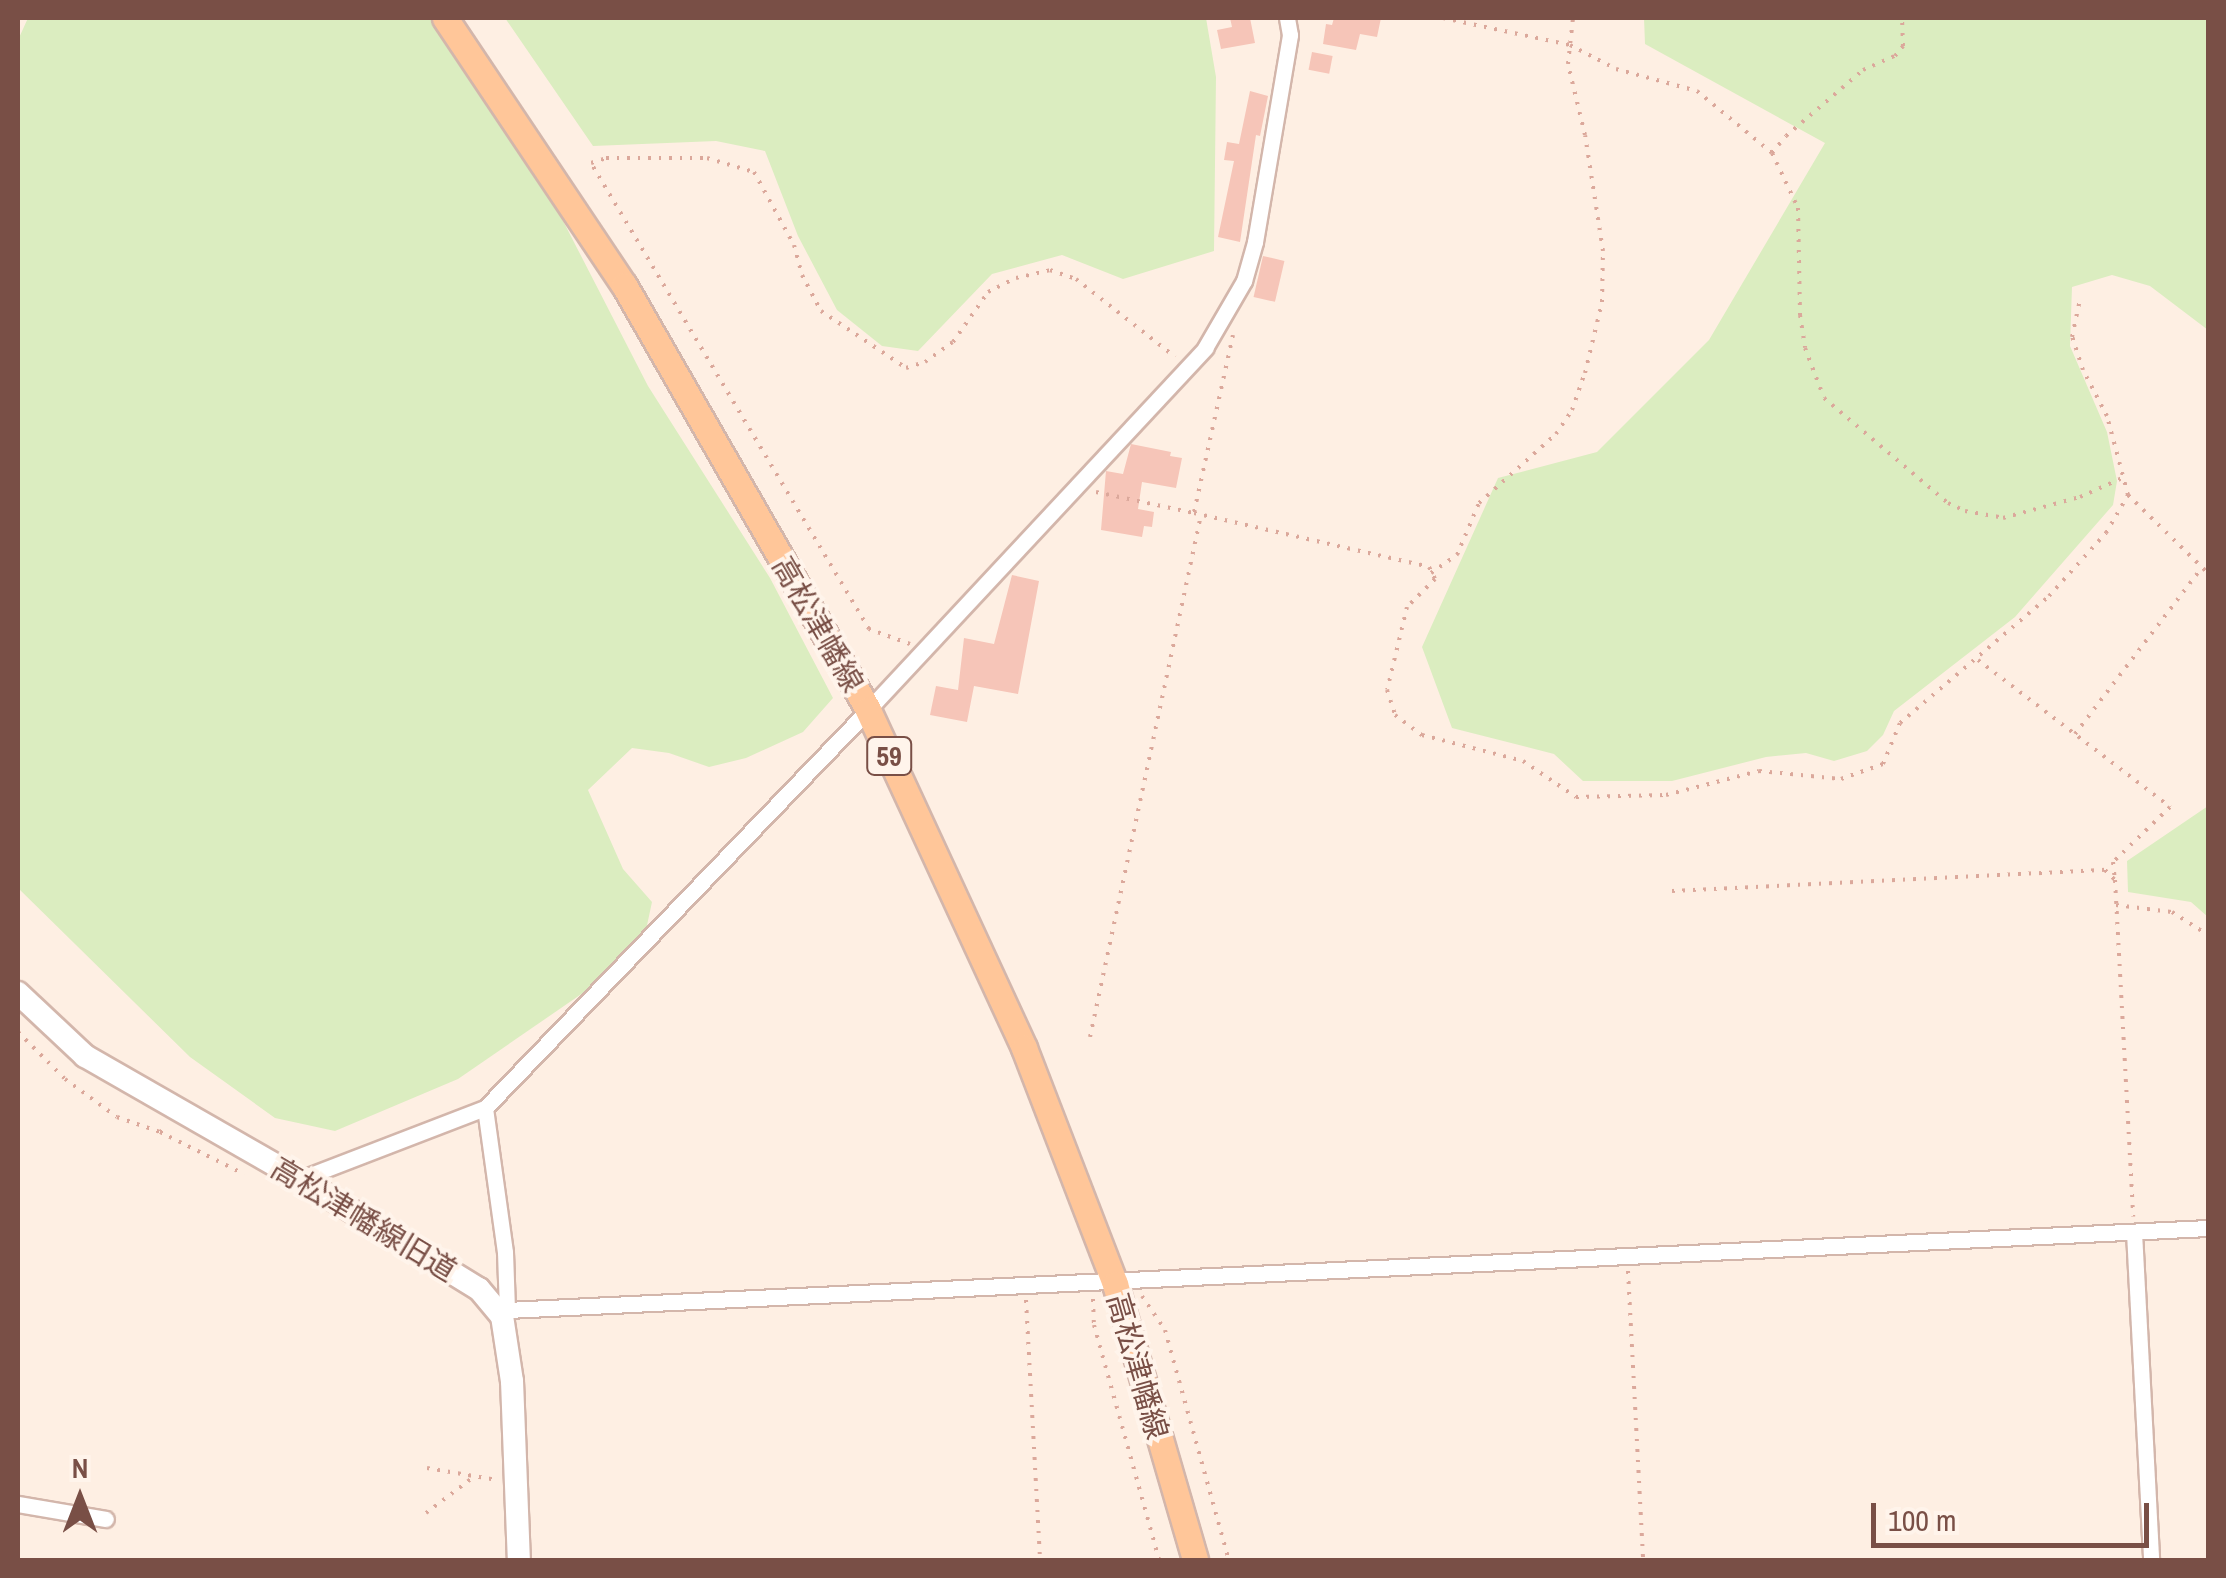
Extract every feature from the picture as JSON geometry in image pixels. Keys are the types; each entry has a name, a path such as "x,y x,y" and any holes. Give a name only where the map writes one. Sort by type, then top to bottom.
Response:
{"main road":[{"name":"高松津幡線","path":"445,18 624,285 868,710 1024,1048 1114,1284 1195,1560"}],"street":[{"path":"300,1179 484,1108 868,710 1188,368 1205,348 1244,281 1290,35 1288,18"},
{"name":"高松津幡線旧道","path":"18,993 85,1056 300,1179 478,1289 505,1313"},
{"path":"484,1108 505,1252 519,1560"},
{"path":"505,1313 2208,1228"},
{"path":"2134,1232 2151,1560"},
{"path":"18,1504 106,1519"}],"path":[{"path":"1443,18 1570,45 1616,69 1698,91 1772,154 1798,208 1805,348 1824,398 1846,421 1896,456 1948,502 1983,516 2013,516 2080,497 2122,478"},
{"path":"1432,573 1457,555 1479,503 1556,434 1572,410 1585,373 1602,302 1603,251 1586,134 1568,64 1573,18"},
{"path":"1772,154 1786,136 1863,70 1895,56 1903,46 1902,18"},
{"path":"923,651 869,629 591,163 606,158 707,158 754,172 794,244 802,274 821,311 906,368 925,362 953,342 988,292 1016,278 1050,270 1076,279 1188,368"},
{"path":"2080,299 2072,337 2083,370 2107,416 2128,494 2208,573"},
{"path":"1090,1037 1236,320"},
{"path":"1076,487 1429,568 1435,579 1407,607 1387,690 1395,715 1422,735 1523,761 1576,797 1666,795 1760,772 1841,780 1883,764 1900,723 2049,596 2106,533 2128,494"},
{"path":"2075,734 2202,567"},
{"path":"1978,660 2170,807 2113,862 2134,1232"},
{"path":"1672,891 2106,870 2115,880"},
{"path":"2116,905 2172,912 2208,935"},
{"path":"18,1032 65,1078 116,1117 160,1132 244,1174"},
{"path":"160,1132 184,1114"},
{"path":"1628,1256 1643,1560"},
{"path":"1159,1560 1094,1326 1114,1284 1164,1330 1229,1560"},
{"path":"1026,1285 1040,1560"},
{"path":"427,1468 516,1482"},
{"path":"426,1513 475,1476"}],"green space":[{"path":"28,18 433,18 542,180 648,386 770,578 833,698 803,732 746,758 709,767 669,753 632,748 588,790 623,869 652,902 646,930 593,986 458,1079 335,1131 275,1118 190,1057 18,888 18,40"},
{"path":"505,18 1206,18 1216,77 1214,251 1123,279 1062,255 992,274 918,351 882,346 837,310 798,236 765,151 716,141 593,146"},
{"path":"1644,18 2208,18 2208,330 2150,286 2112,275 2072,287 2070,346 2107,432 2117,481 2113,505 2015,617 1894,711 1883,735 1867,751 1834,761 1806,753 1766,757 1672,781 1583,781 1554,754 1452,728 1422,647 1498,478 1597,452 1709,340 1825,143 1645,44"},
{"path":"2208,806 2208,917 2191,902 2128,892 2127,861"}],"building":[{"path":"1230,18 1250,18 1255,43 1221,49 1217,30 1232,27"},
{"path":"1334,18 1381,18 1377,37 1360,34 1356,50 1323,44 1326,24 1332,25"},
{"path":"1312,52 1333,56 1329,74 1309,70"},
{"path":"1250,91 1268,96 1260,136 1256,135 1240,242 1218,237 1234,161 1224,160 1227,142 1239,144"},
{"path":"1263,256 1284,261 1275,302 1254,297"},
{"path":"1131,444 1182,458 1176,488 1142,482 1138,509 1154,512 1152,527 1144,526 1142,537 1101,530 1106,471 1123,474"},
{"path":"1012,575 1039,581 1018,694 974,686 967,722 930,715 936,686 958,690 964,638 994,644"}]}
